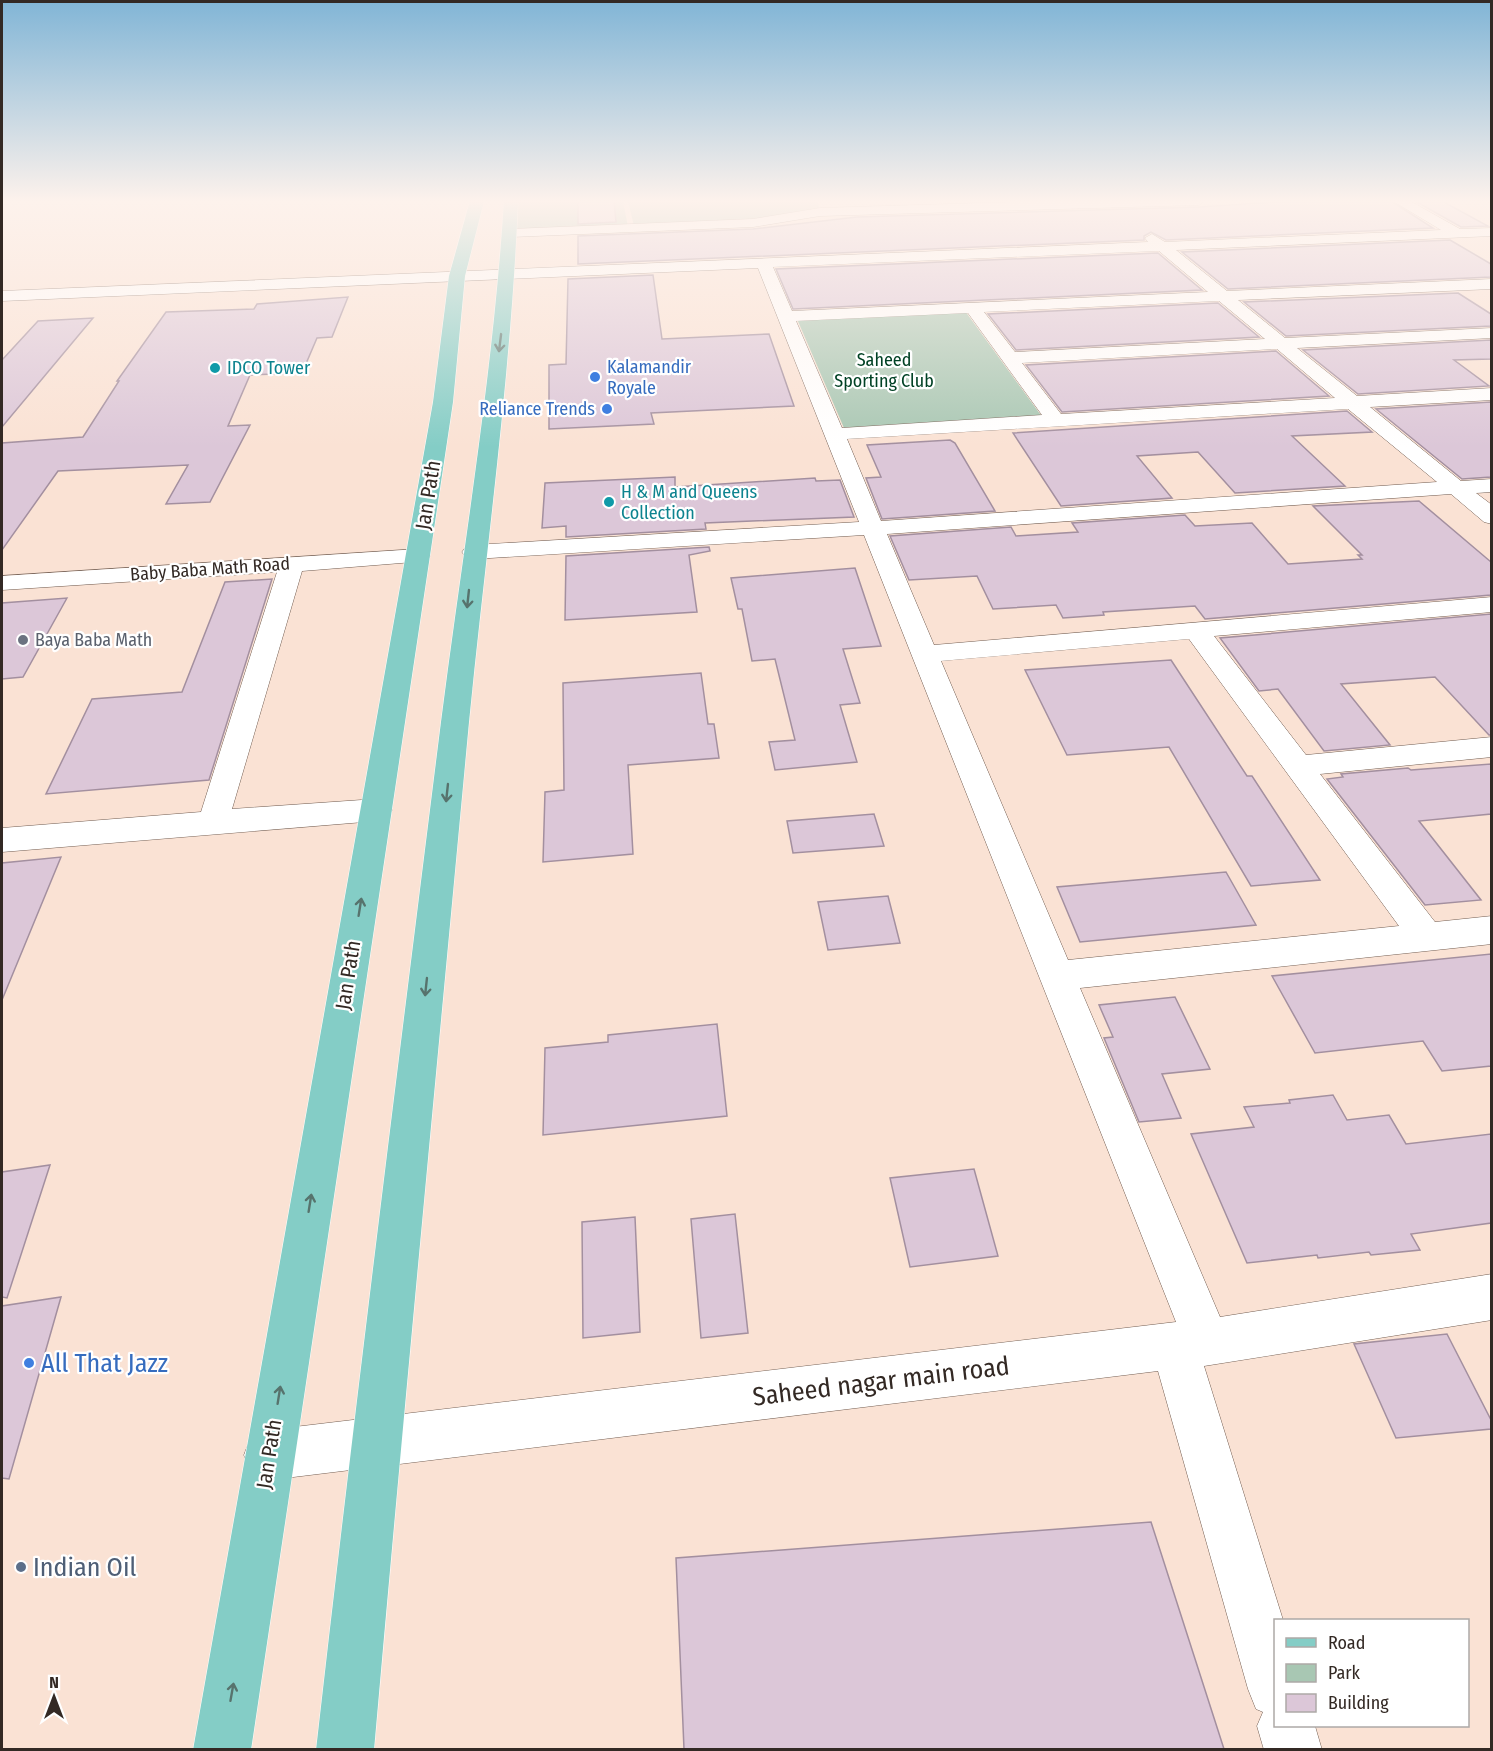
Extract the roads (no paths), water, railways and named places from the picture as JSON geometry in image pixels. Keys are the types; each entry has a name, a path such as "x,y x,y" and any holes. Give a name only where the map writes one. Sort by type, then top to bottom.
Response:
{"main road":[{"name":"Jan Path","path":"222,1749 443,402 456,283"},
{"path":"345,1749 376,1440 474,552 507,283"}],"street":[{"path":"2,312 10,296 307,283"},
{"path":"772,283 1057,976 1190,1344 1274,1685"},
{"path":"1207,283 1491,517"},
{"path":"786,316 1491,284"},
{"path":"972,308 1056,421"},
{"path":"1009,357 1491,333"},
{"path":"835,434 1491,394"},
{"path":"474,552 874,528 1491,485"},
{"name":"Baby Baba Math Road","path":"2,583 418,556"},
{"path":"213,822 292,564"},
{"path":"925,654 1491,604"},
{"path":"1196,630 1427,938"},
{"path":"1298,766 1491,747"},
{"path":"2,840 376,810"},
{"path":"1057,976 1491,930"},
{"name":"Saheed nagar main road","path":"269,1455 376,1440 1190,1344 1491,1297"},
{"path":"1287,1727 1293,1749"}],"place":[{"name":"IDCO Tower","path":"215,368"},
{"name":"Kalamandir Royale","path":"595,377"},
{"name":"Reliance Trends","path":"607,409"},
{"name":"H & M and Queens Collection","path":"609,502"},
{"name":"Baya Baba Math","path":"23,640"},
{"name":"All That Jazz","path":"29,1363"},
{"name":"Indian Oil","path":"21,1567"}],"park label":[{"name":"Saheed Sporting Club","path":"884,370"}]}
